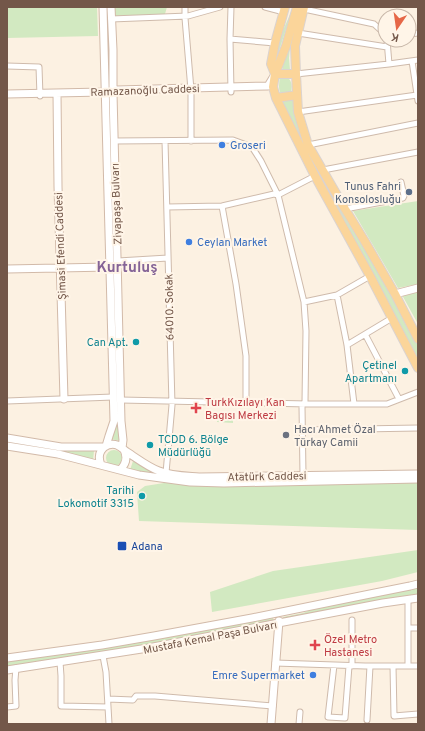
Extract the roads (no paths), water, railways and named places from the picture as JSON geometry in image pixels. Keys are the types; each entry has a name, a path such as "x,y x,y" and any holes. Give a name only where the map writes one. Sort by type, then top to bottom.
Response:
{"main road":[{"name":"Ziyapaşa Bulvarı","path":"103,7 114,142 118,261 120,400 123,449"},
{"name":"Ziyapaşa Bulvarı","path":"105,447 114,421 106,143 113,50 111,7"},
{"path":"275,74 270,64 275,43 288,14 287,8"},
{"path":"302,8 295,46 296,74 298,112 308,145 395,294 418,338"},
{"path":"302,8 275,74 273,88 276,98 315,176 418,368"},
{"name":"Ramazanoğlu Caddesi","path":"7,94 57,95 231,89 268,86 275,74"},
{"path":"275,74 296,74"},
{"name":"Ramazanoğlu Caddesi","path":"231,89 268,91 276,98"},
{"name":"Ramazanoğlu Caddesi","path":"7,97 40,95"},
{"name":"Şimasi Efendi Caddesi","path":"57,95 64,399"},
{"path":"276,98 297,95"},
{"path":"7,269 110,266"},
{"path":"395,294 418,288"},
{"path":"7,438 61,447 105,447 113,444 123,449 127,458 124,467 120,470 58,454 7,446"},
{"path":"101,465 99,461 100,452 105,447"},
{"name":"Atatürk Caddesi","path":"123,449 145,464 166,474 199,477 418,474"},
{"name":"Atatürk Caddesi","path":"120,470 158,478 210,483 418,479"},
{"name":"Mustafa Kemal Paşa Bulvarı","path":"7,658 102,645 257,617 418,584"},
{"name":"Mustafa Kemal Paşa Bulvarı","path":"7,670 103,656 266,626 278,622 287,622 383,603 413,599"},
{"path":"278,622 283,616 305,612 312,606"},
{"path":"257,617 276,617 278,622 271,724"},
{"path":"277,633 287,622"},
{"path":"266,626 273,628 277,633"}],"street":[{"path":"185,7 191,90 191,141"},
{"path":"111,19 185,16 220,7"},
{"path":"231,7 231,89"},
{"path":"265,7 287,8"},
{"path":"302,8 374,24 377,27"},
{"path":"298,33 377,45"},
{"path":"230,39 275,43"},
{"path":"387,48 389,64"},
{"path":"296,74 415,60 418,102"},
{"path":"7,66 39,67 40,95"},
{"path":"298,112 417,95"},
{"path":"308,145 418,123"},
{"path":"114,142 233,140 252,147 261,161 278,194 304,302 306,332 305,402 302,406 303,476"},
{"name":"64010. Sokak","path":"165,141 172,401 166,474"},
{"path":"323,170 418,152"},
{"path":"167,207 222,206 278,194 315,176"},
{"path":"344,209 403,198 404,196 401,182"},
{"path":"222,206 236,284 246,356 246,403"},
{"path":"118,261 168,258"},
{"path":"304,302 338,295 370,276"},
{"path":"338,295 347,345 354,404"},
{"path":"347,345 392,318"},
{"path":"365,334 399,399"},
{"path":"120,400 304,404 387,404 418,392"},
{"path":"7,401 113,397"},
{"path":"302,430 418,428"},
{"path":"408,666 408,628 413,599"},
{"path":"334,665 328,717 345,718 351,666 352,620"},
{"path":"408,628 418,628"},
{"path":"103,656 106,672 109,724"},
{"path":"60,662 61,706 108,707"},
{"path":"275,663 351,666 418,666"},
{"path":"367,720 370,666"},
{"path":"393,666 394,716 418,714"},
{"path":"7,707 16,706 16,668"},
{"path":"108,699 133,700 136,696 155,696 273,706"},
{"path":"299,724 300,712"}],"place":[{"name":"Groseri","path":"222,145"},
{"name":"Tunus Fahri Konsolosluğu","path":"409,192"},
{"name":"Ceylan Market","path":"189,242"},
{"name":"Can Apt.","path":"136,342"},
{"name":"Çetinel Apartmanı","path":"405,371"},
{"name":"TurkKızılayı Kan Bagısı Merkezi","path":"196,408"},
{"name":"Hacı Ahmet Özal Türkay Camii","path":"286,435"},
{"name":"TCDD 6. Bölge Müdürlüğü","path":"150,445"},
{"name":"Tarihi Lokomotif 3315","path":"142,496"},
{"name":"Adana","path":"122,546"},
{"name":"Özel Metro Hastanesi","path":"315,645"},
{"name":"Emre Supermarket","path":"313,675"}],"district":[{"name":"Kurtuluş","path":"127,267"}]}
